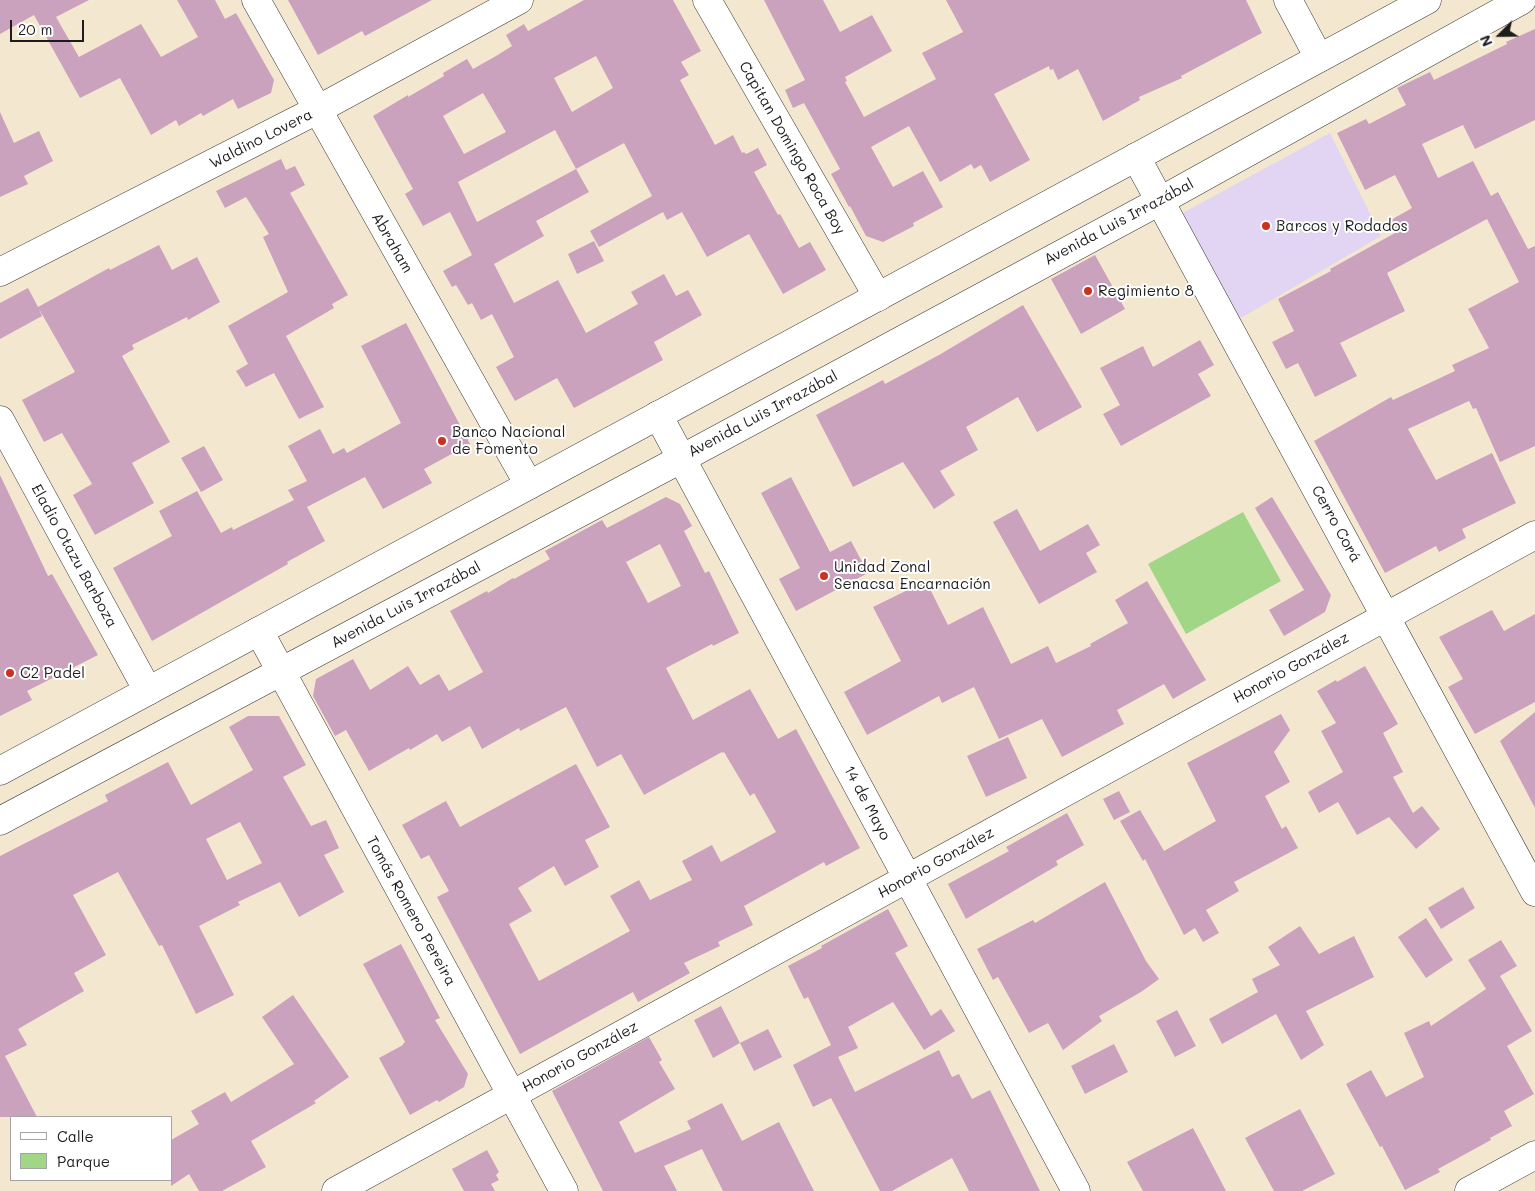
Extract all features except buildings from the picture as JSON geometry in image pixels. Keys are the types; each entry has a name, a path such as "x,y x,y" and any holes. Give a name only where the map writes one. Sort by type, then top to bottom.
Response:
{"main road":[{"name":"Abraham","path":"256,0 529,485"},
{"name":"Waldino Lovera","path":"0,272 317,110 519,0"},
{"name":"Capitan Domingo Roca Boy","path":"707,0 878,297"},
{"path":"1288,0 1319,58"},
{"path":"0,771 1427,0"},
{"name":"Avenida Luis Irrazábal","path":"0,821 681,459 1160,201 1522,0"},
{"name":"Cerro Corá","path":"1136,157 1535,892"},
{"name":"14 de Mayo","path":"658,415 1076,1191"},
{"name":"Eladio Otazu Barboza","path":"0,420 148,691"},
{"name":"Honorio González","path":"336,1191 1535,535"},
{"name":"Tomás Romero Pereira","path":"259,631 564,1191"},
{"path":"1469,1191 1535,1155"}],"shaded area":[{"path":"1330,133 1381,236 1224,328 1166,222"}],"green space":[{"path":"1243,512 1281,581 1186,634 1148,564"}],"place":[{"name":"Barcos y Rodados","path":"1266,226"},
{"name":"Regimiento 8","path":"1088,291"},
{"name":"Banco Nacional de Fomento","path":"442,441"},
{"name":"Unidad Zonal Senacsa Encarnación","path":"824,576"},
{"name":"C2 Padel","path":"10,673"}]}
